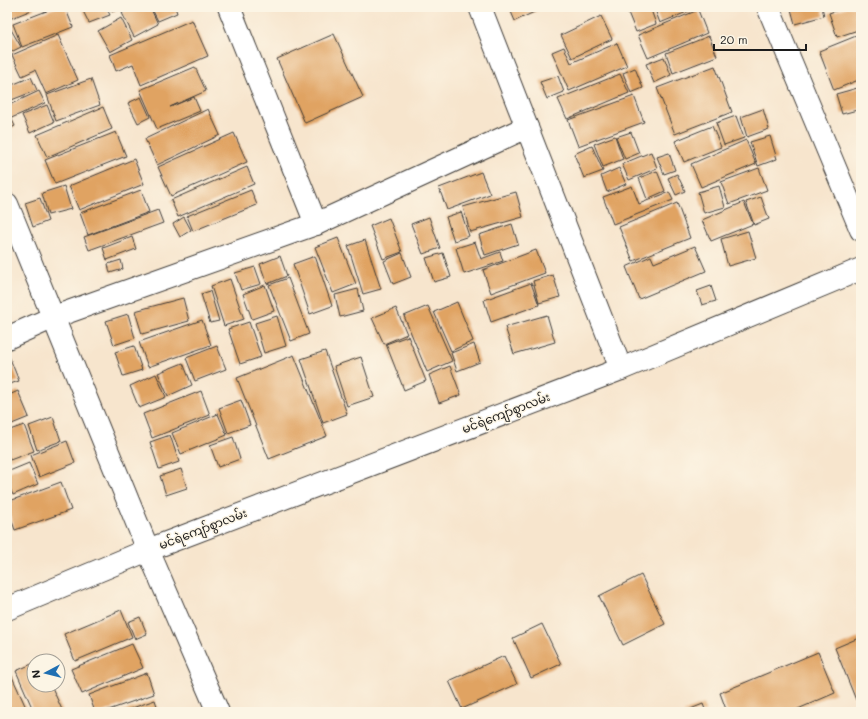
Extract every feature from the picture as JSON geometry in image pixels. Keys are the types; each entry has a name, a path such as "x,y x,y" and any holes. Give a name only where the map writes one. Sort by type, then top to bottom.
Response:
{"street":[{"path":"229,7 316,224"},
{"path":"480,7 621,369"},
{"path":"768,7 861,230"},
{"path":"7,338 54,317 316,224 527,128"},
{"name":"မင်ရဲကျော်စွာလမ်း","path":"7,204 148,550 218,712"},
{"name":"မင်ရဲကျော်စွာလမ်း","path":"7,609 148,550 621,369 861,269"}],"building":[{"path":"7,7 33,7 34,9 7,20"},
{"path":"57,7 65,7 73,27 22,47 13,24"},
{"path":"81,7 106,7 110,15 89,23"},
{"path":"110,7 123,7 112,12"},
{"path":"133,7 150,7 158,24 134,37 122,13"},
{"path":"151,7 175,7 177,13 158,21"},
{"path":"509,7 545,7 515,21"},
{"path":"634,7 650,7 656,24 636,32 627,10"},
{"path":"654,7 699,7 660,23"},
{"path":"799,7 822,7 824,16 795,24 791,9"},
{"path":"847,7 861,7 861,29 837,37 829,13"},
{"path":"698,10 707,33 648,58 638,35"},
{"path":"601,16 612,39 572,58 561,35"},
{"path":"121,18 132,40 110,52 98,31"},
{"path":"192,20 208,56 141,85 133,64 116,71 110,55"},
{"path":"9,26 21,47 7,54 7,27"},
{"path":"334,34 363,97 305,123 277,59"},
{"path":"861,34 861,79 834,90 819,51"},
{"path":"58,35 78,80 46,94 35,70 22,76 12,55"},
{"path":"709,36 717,56 673,73 666,53"},
{"path":"617,43 627,66 569,91 552,52 564,47 571,63"},
{"path":"664,57 671,75 654,83 646,64"},
{"path":"715,66 732,112 675,134 657,88"},
{"path":"195,67 206,91 170,107 194,97 200,111 157,129 140,90"},
{"path":"635,68 643,88 631,93 623,73"},
{"path":"620,74 629,93 567,119 558,99"},
{"path":"558,76 564,92 547,99 540,82"},
{"path":"31,77 37,90 9,101 7,87"},
{"path":"91,79 100,105 56,121 47,95"},
{"path":"861,87 861,109 842,114 836,94"},
{"path":"39,91 45,103 7,120 7,106"},
{"path":"634,96 644,122 578,146 568,120"},
{"path":"141,97 150,117 138,123 128,103"},
{"path":"47,105 54,122 30,133 22,115"},
{"path":"103,107 112,129 47,157 37,135"},
{"path":"208,109 220,135 157,165 145,139"},
{"path":"763,109 769,129 747,137 741,117"},
{"path":"736,116 744,138 724,145 716,123"},
{"path":"12,120 15,126 7,130 7,123"},
{"path":"712,126 721,147 684,162 675,141"},
{"path":"116,132 126,156 55,184 45,160"},
{"path":"631,132 639,153 625,159 616,137"},
{"path":"234,133 247,162 171,196 158,167"},
{"path":"615,136 623,159 603,167 594,144"},
{"path":"770,136 777,159 758,166 750,142"},
{"path":"746,140 756,164 701,187 691,164"},
{"path":"592,146 603,171 584,178 574,154"},
{"path":"651,152 657,168 629,180 622,164"},
{"path":"669,153 675,170 664,174 657,157"},
{"path":"134,159 144,184 79,210 69,186"},
{"path":"247,167 254,184 178,217 171,200"},
{"path":"619,168 626,184 607,192 601,176"},
{"path":"759,168 767,190 729,204 721,182"},
{"path":"657,171 665,191 647,199 639,178"},
{"path":"481,172 490,194 447,210 439,188"},
{"path":"677,174 685,191 676,195 668,178"},
{"path":"64,186 71,209 48,215 42,193"},
{"path":"632,186 639,204 669,192 673,200 613,224 603,197"},
{"path":"719,186 725,207 704,213 698,192"},
{"path":"141,190 149,212 88,235 80,213"},
{"path":"251,190 257,205 193,231 187,216"},
{"path":"516,192 523,217 470,232 463,207"},
{"path":"761,197 769,219 754,225 746,202"},
{"path":"40,198 48,221 33,227 25,203"},
{"path":"744,202 753,224 711,241 702,220"},
{"path":"677,203 690,238 633,261 619,227"},
{"path":"158,210 163,223 89,250 84,237"},
{"path":"461,212 469,236 454,241 446,217"},
{"path":"184,217 191,230 180,237 173,224"},
{"path":"429,217 440,248 423,254 411,224"},
{"path":"389,218 402,252 383,259 370,226"},
{"path":"512,224 518,244 485,255 479,235"},
{"path":"748,231 756,258 728,266 721,239"},
{"path":"132,237 136,249 107,260 103,248"},
{"path":"338,238 356,284 333,293 315,247"},
{"path":"365,240 381,289 363,294 348,246"},
{"path":"475,242 481,259 500,252 503,261 464,274 456,248"},
{"path":"695,246 706,271 639,299 626,267 651,256 654,263"},
{"path":"536,250 545,273 491,293 483,270"},
{"path":"402,253 411,277 393,284 384,261"},
{"path":"443,253 451,277 434,282 426,258"},
{"path":"280,256 287,276 267,284 260,264"},
{"path":"315,256 332,306 310,314 293,264"},
{"path":"121,260 123,269 110,273 108,264"},
{"path":"255,267 261,284 241,290 235,273"},
{"path":"553,275 560,297 539,303 533,281"},
{"path":"288,278 309,334 291,341 269,285"},
{"path":"230,279 244,319 224,326 211,286"},
{"path":"531,283 539,305 491,322 484,300"},
{"path":"265,285 274,311 252,319 243,294"},
{"path":"711,286 716,301 702,305 697,291"},
{"path":"358,289 363,311 340,317 335,295"},
{"path":"210,291 219,321 210,323 201,294"},
{"path":"183,298 189,321 142,334 135,311"},
{"path":"457,302 473,341 451,351 434,312"},
{"path":"428,306 452,361 427,372 404,316"},
{"path":"396,308 407,334 384,344 372,318"},
{"path":"128,314 135,338 114,345 106,321"},
{"path":"547,315 555,342 514,354 505,327"},
{"path":"277,316 286,346 264,353 255,323"},
{"path":"202,320 211,345 148,367 139,342"},
{"path":"249,322 261,357 240,364 228,329"},
{"path":"408,336 426,381 404,390 386,344"},
{"path":"474,344 480,362 457,371 451,353"},
{"path":"134,346 142,370 123,376 115,352"},
{"path":"217,346 226,369 195,381 186,358"},
{"path":"7,351 19,381 7,385"},
{"path":"325,351 347,414 323,423 301,359"},
{"path":"294,355 327,436 269,459 237,378"},
{"path":"361,357 374,397 347,406 334,366"},
{"path":"183,363 192,385 168,396 158,373"},
{"path":"450,366 461,395 439,403 429,375"},
{"path":"156,374 166,397 139,408 130,386"},
{"path":"18,391 29,417 7,426 7,396"},
{"path":"201,391 210,415 152,438 143,414"},
{"path":"241,400 250,425 228,433 219,408"},
{"path":"218,414 227,435 181,454 172,433"},
{"path":"53,417 61,441 37,450 29,426"},
{"path":"24,425 34,451 10,460 7,453 7,431"},
{"path":"170,435 179,462 159,469 150,442"},
{"path":"233,437 240,459 218,467 210,445"},
{"path":"67,441 75,463 39,477 31,455"},
{"path":"29,463 38,484 13,495 7,482 7,472"},
{"path":"181,469 187,488 166,495 160,476"},
{"path":"61,482 71,510 15,530 7,507 7,502"},
{"path":"641,575 665,624 623,645 599,596"},
{"path":"121,610 132,637 75,661 64,634"},
{"path":"140,617 147,634 135,639 128,622"},
{"path":"542,624 561,664 531,678 513,638"},
{"path":"861,637 861,698 856,700 835,648"},
{"path":"132,644 143,668 82,694 71,669"},
{"path":"818,652 835,693 791,712 727,712 720,693"},
{"path":"504,656 517,684 462,709 449,681"},
{"path":"26,667 26,693 55,693 63,712 34,712 16,671"},
{"path":"9,670 28,712 7,712 7,671"},
{"path":"147,673 154,694 103,712 95,712 89,695"},
{"path":"155,700 159,712 121,712"},
{"path":"703,704 706,712 683,712"}]}
